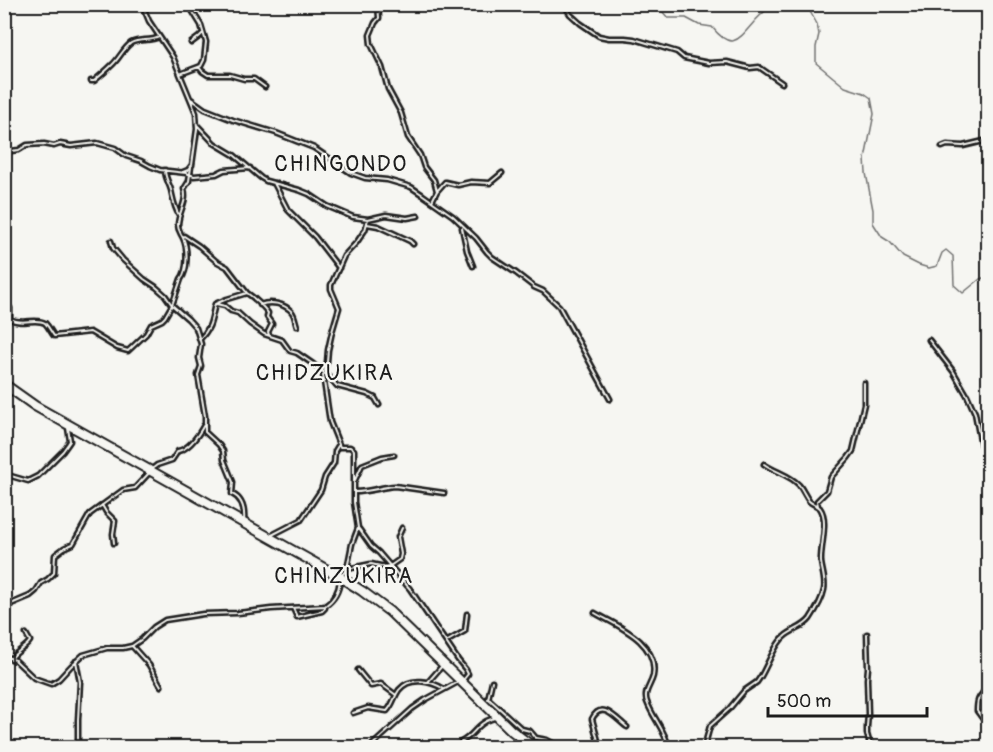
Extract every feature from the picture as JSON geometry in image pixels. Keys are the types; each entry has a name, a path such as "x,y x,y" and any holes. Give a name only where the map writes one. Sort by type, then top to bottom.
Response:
{"highway":[{"path":"4,384 35,406 362,591 390,612 461,681 486,701 498,717 520,738 538,747"}],"street":[{"path":"4,303 11,310 10,319 13,321 39,321 47,325 54,336 92,332 102,340 126,351 146,334 151,325 162,320 172,305 185,269 184,240 178,227 179,215 184,202 184,189 190,175 197,125 196,113 173,57 149,21 142,4"},
{"path":"180,74 199,67 205,56 206,42 191,4"},
{"path":"378,4 378,18 370,35 371,44 382,68 388,89 401,113 408,137 420,155 424,167 434,180 437,191"},
{"path":"564,4 574,18 599,36 634,39 677,52 684,58 759,68 782,83"},
{"path":"191,43 202,33"},
{"path":"91,81 94,81 112,65 131,43 159,37"},
{"path":"199,67 208,75 230,75 254,79 265,87"},
{"path":"191,99 205,109 284,135 314,148 351,173 411,187 432,201 475,237 492,257 543,291 559,306 610,399"},
{"path":"197,125 214,143 234,155 261,178 299,190 353,217 368,219 386,215 407,218 418,216"},
{"path":"942,147 963,146 988,140"},
{"path":"4,156 27,145 71,146 99,143 115,148 126,156 150,166 194,176 250,168"},
{"path":"4,145 11,151"},
{"path":"182,173 191,167"},
{"path":"165,170 165,177 179,215"},
{"path":"432,201 445,182 458,185 471,182 490,183 502,173"},
{"path":"274,183 288,210 315,237 339,268"},
{"path":"269,537 301,520 321,490 325,477 334,463 338,446 330,422 323,373 339,311 331,287 344,256 357,242 368,219"},
{"path":"367,224 378,226 413,244"},
{"path":"462,225 467,251 473,266"},
{"path":"181,235 227,267 247,293 253,296 267,312 267,317 272,324 268,332 269,336"},
{"path":"111,241 119,256 165,295 196,328 202,345 198,375 206,422 205,433 223,451 224,460 233,482 232,492 243,505 244,523"},
{"path":"216,304 247,293"},
{"path":"260,305 273,302 286,308 293,314 297,326"},
{"path":"216,304 238,313 256,329 282,340 290,351 299,354 337,386 368,394 374,397 379,405"},
{"path":"200,339 210,326 216,304"},
{"path":"929,340 967,395 975,413 981,445 988,455"},
{"path":"704,747 710,726 744,691 757,682 782,638 809,620 821,599 825,585 821,560 824,525 818,501 826,491 829,481 852,451 864,404 864,383"},
{"path":"4,616 11,604 30,596 54,573 55,555 73,544 89,515 123,490 135,488 153,467 172,460 198,435 206,422"},
{"path":"4,474 28,481 43,472 70,441 69,425"},
{"path":"338,446 350,447 354,450 354,502 358,528 410,589 467,671 467,676 461,681 412,709 369,747"},
{"path":"354,482 363,465 394,455"},
{"path":"764,464 788,476 799,486 811,503 818,506"},
{"path":"355,492 395,486 444,493"},
{"path":"102,505 115,521 114,543"},
{"path":"292,608 297,617 326,608 325,606 339,589 340,577 347,568 358,528"},
{"path":"347,568 371,564 390,566 401,558 398,537 402,528"},
{"path":"4,656 34,678 51,684 83,655 102,649 132,646 165,620 203,614 325,606"},
{"path":"595,613 634,635 647,648 653,665 653,674 647,690 647,702 669,747"},
{"path":"446,642 465,631 467,614"},
{"path":"11,659 30,641 26,634"},
{"path":"867,634 867,734 871,747"},
{"path":"132,646 149,665 161,686"},
{"path":"76,661 80,682 78,742 83,747"},
{"path":"427,683 444,664"},
{"path":"358,670 371,686 381,684 396,695"},
{"path":"353,713 368,708 387,711 406,683 413,681 427,683 444,690"},
{"path":"492,681 486,701 522,729 530,731 536,738 562,747"},
{"path":"988,685 979,696 976,711 988,726"},
{"path":"600,747 592,719 595,714 608,711 627,727"},
{"path":"459,747 461,742 470,737 481,723 498,717"}],"waterway":[{"path":"656,4 668,18 686,18 699,25 712,27 719,35 730,41 739,38 773,4"},
{"path":"802,4 808,8 817,24 819,34 816,63 845,87 864,93 871,98 874,114 865,159 866,173 873,210 873,223 882,237 890,242 903,257 929,268 937,266 942,253 946,250 953,256 954,285 963,293 980,279 986,277 988,280"}],"district":[{"name":"CHINGONDO","path":"341,163"},
{"name":"CHIDZUKIRA","path":"325,372"},
{"name":"CHINZUKIRA","path":"344,575"}]}
